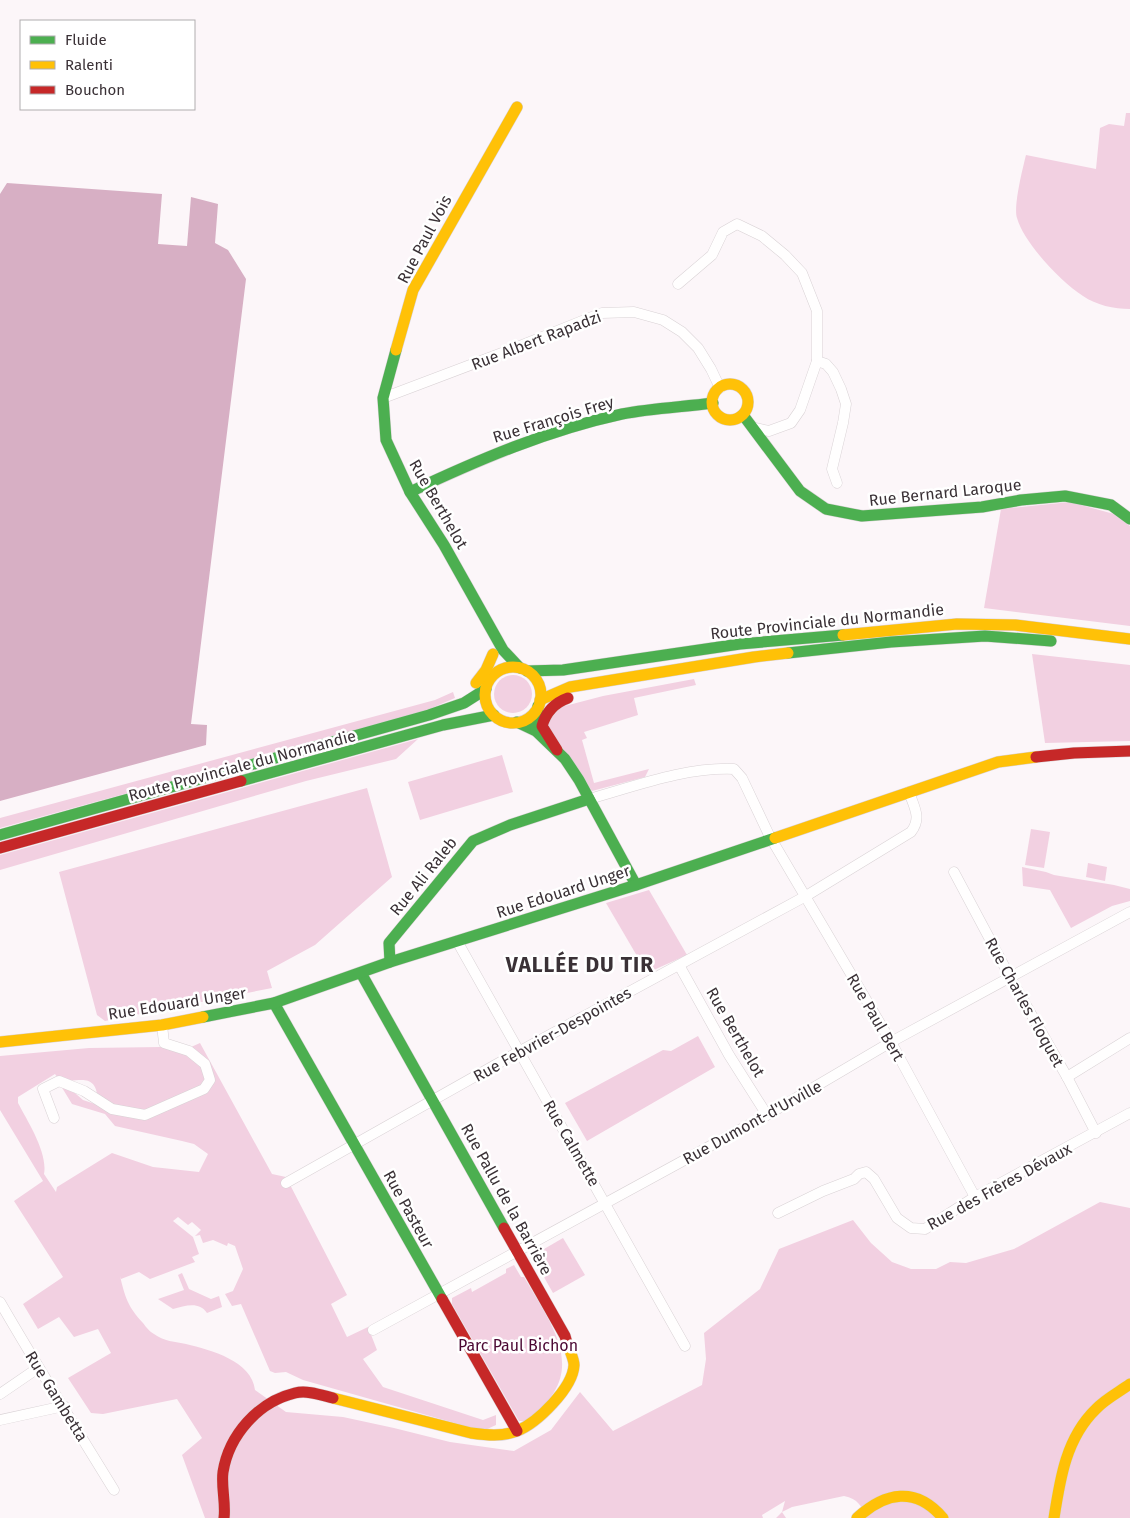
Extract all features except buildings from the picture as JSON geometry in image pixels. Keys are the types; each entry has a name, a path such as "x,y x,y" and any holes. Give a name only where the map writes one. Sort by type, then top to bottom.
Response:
{"main road":[{"name":"Rue Paul Vois","path":"384,398 413,290 517,107"},
{"path":"725,385 737,386 746,393 748,404 743,415 733,420 721,418 717,414 713,403 714,397 720,388 725,385"},
{"name":"Rue Berthelot","path":"384,398 386,440 410,492 444,545 503,650 524,670"},
{"name":"Rue François Frey","path":"410,492 465,465 521,443 573,426 624,414 713,403"},
{"name":"Rue Bernard Laroque","path":"743,415 800,491 826,509 862,516 982,507 1021,500 1065,496 1111,505 1130,518"},
{"name":"Rue Berthelot","path":"487,620 494,666 491,677"},
{"name":"Route Provinciale du Normandie","path":"524,670 564,670 740,644 956,624 1014,625 1130,639"},
{"name":"Route Provinciale du Normandie","path":"539,703 570,687 754,657 891,642 985,636 1040,639 1130,650"},
{"path":"636,884 570,766 542,726 545,716 551,707 563,700 578,695 758,663 798,652"},
{"path":"429,715 462,698 479,681 493,654"},
{"path":"536,731 536,716 539,703 538,684 524,670 504,668 491,677 486,689 486,703 494,715 504,721 517,722 525,720 535,712 539,703"},
{"name":"Route Provinciale du Normandie","path":"0,835 429,715 464,702 486,689"},
{"name":"Route Provinciale du Normandie","path":"0,848 444,725 494,715"},
{"path":"517,722 536,731 557,750"},
{"name":"Rue Edouard Unger","path":"0,1042 162,1025 274,1003 390,962 636,884 998,762 1074,753 1130,751"},
{"name":"Rue Ali Raleb","path":"390,962 389,943 473,840 510,825 589,799"},
{"name":"Rue Pallu de la Barrière","path":"361,973 565,1336 574,1366 569,1379 558,1398 544,1414 517,1431"},
{"name":"Rue Pasteur","path":"274,1003 517,1431"},
{"path":"1054,1518 1062,1471 1075,1436 1095,1409 1130,1384"},
{"path":"224,1518 226,1509 223,1473 229,1447 240,1428 259,1411 276,1400 296,1392 313,1393 370,1409 471,1433 493,1436 517,1431"},
{"path":"857,1518 863,1511 890,1497 913,1497 926,1500 936,1507 943,1518"}],"street":[{"path":"678,284 712,255 723,232 737,224 762,236 785,255 802,274 817,311 817,361 800,410 791,422 769,431 754,428"},
{"name":"Rue Albert Rapadzi","path":"384,398 510,350 574,323 610,312 634,312 662,320 682,332 698,348 720,388"},
{"path":"817,361 826,364 833,372 846,404 844,423 832,469 837,483"},
{"name":"Rue Paul Bert","path":"589,799 661,779 714,768 734,769 742,778 772,839 891,1042 975,1198"},
{"name":"Rue Febvrier-Despointes","path":"286,1183 520,1051 806,896 911,832 916,825 917,816 909,792"},
{"name":"Rue Charles Floquet","path":"954,872 1096,1133"},
{"name":"Rue Dumont-d'Urville","path":"373,1330 518,1252 767,1114 891,1042 1130,912"},
{"name":"Rue Calmette","path":"457,941 686,1346"},
{"name":"Rue Berthelot","path":"679,965 729,1055 767,1114"},
{"path":"54,1118 43,1089 59,1081 84,1091 112,1109 145,1115 204,1089 210,1080 205,1064 188,1051 164,1043 162,1025"},
{"path":"1066,1076 1130,1038"},
{"name":"Rue des Frères Dévaux","path":"778,1213 866,1172 874,1179 897,1218 911,1228 925,1229 975,1198 1130,1113"},
{"name":"Rue Gambetta","path":"0,1302 38,1368 64,1406 114,1490"},
{"path":"0,1394 38,1368"},
{"path":"0,1420 64,1406"}],"green space":[{"path":"1126,113 1130,113 1130,309 1099,304 1074,290 1054,272 1035,250 1021,228 1016,213 1026,155 1096,169 1100,128 1109,124 1124,126"},
{"path":"1070,502 1114,514 1130,526 1130,626 984,608 1001,509"},
{"path":"1032,654 1130,665 1130,741 1045,743"},
{"path":"513,675 520,676 526,681 531,687 531,701 526,707 520,712 513,713 506,712 500,707 495,701 494,694 495,687 500,681 506,676"},
{"path":"694,679 696,685 634,698 638,715 584,732 587,738 582,740 594,783 649,769 645,777 592,791 556,741 547,723 561,707 603,696"},
{"path":"453,692 455,698 420,713 0,828 0,818 435,700"},
{"path":"418,739 396,759 306,781 0,870 0,855"},
{"path":"502,755 513,792 420,820 408,782"},
{"path":"367,788 392,877 315,945 267,971 272,988 105,1021 97,1015 59,872"},
{"path":"1031,829 1050,832 1044,868 1025,865"},
{"path":"1088,863 1107,867 1105,881 1086,877"},
{"path":"1022,867 1130,889 1130,901 1112,906 1071,928 1050,890 1023,886"},
{"path":"649,890 687,955 647,973 606,903"},
{"path":"698,1036 715,1067 587,1141 565,1103 663,1050 671,1051"},
{"path":"200,1043 272,1174 286,1177 347,1295 331,1304 347,1337 368,1327 377,1350 363,1359 383,1387 483,1420 496,1415 496,1425 483,1431 303,1380 286,1372 275,1373 270,1371 241,1304 232,1306 225,1294 233,1291 243,1269 235,1246 228,1243 227,1246 213,1240 203,1243 200,1235 195,1236 201,1230 192,1222 188,1225 178,1217 173,1221 193,1237 199,1254 192,1257 195,1262 150,1279 139,1272 121,1279 120,1276 130,1307 151,1332 161,1338 207,1350 229,1358 238,1364 252,1380 255,1390 286,1412 343,1417 450,1442 514,1451 551,1430 580,1392 613,1431 702,1385 706,1359 704,1333 760,1289 779,1249 853,1220 871,1243 892,1262 911,1269 936,1269 950,1262 966,1263 1014,1249 1100,1202 1130,1208 1130,1518 866,1518 859,1504 853,1499 844,1496 792,1507 782,1512 785,1501 762,1515 763,1518 205,1518 182,1455 202,1438 177,1399 103,1414 91,1413 68,1378 111,1353 98,1329 74,1337 59,1317 38,1329 23,1304 63,1277 14,1201 43,1181 0,1110 0,1056 89,1048 161,1047 180,1052","holes":["55,1074 60,1079 88,1081 93,1084 97,1092 98,1105 83,1100 68,1087 61,1086 72,1104 105,1114 115,1126 194,1144 208,1154 199,1172 153,1167 112,1153 57,1187 56,1192 44,1174 43,1157 40,1147 18,1103 18,1097"]},
{"path":"563,1238 585,1275 553,1293 532,1256"},
{"name":"Parc Paul Bichon","path":"514,1265 521,1277 524,1277 547,1315 561,1352 562,1369 557,1387 545,1404 525,1421 519,1421 452,1304 452,1298 471,1288 472,1292 506,1273 506,1269"},
{"path":"182,1273 189,1289 211,1299 219,1296 222,1307 207,1313 204,1309 196,1306 173,1309 158,1299 184,1290 178,1275"},
{"path":"782,1512 786,1518 776,1518"}],"shaded area":[{"path":"7,183 162,194 158,244 187,246 191,197 218,204 215,243 228,250 246,279 191,724 207,725 206,745 0,801 0,194"}],"traffic: fast":[{"path":"396,350 383,398 386,440 410,492 444,545 503,650 520,668"},
{"path":"410,492 487,457 567,428 633,412 713,403"},
{"path":"743,415 800,491 826,509 862,516 982,507 1021,500 1065,496 1111,505 1130,519"},
{"path":"527,671 563,670 740,644 843,635"},
{"path":"788,653 891,642 985,636 1051,641"},
{"path":"0,835 429,715 464,703 486,689"},
{"path":"536,731 538,706"},
{"path":"241,781 443,725 494,715"},
{"path":"517,722 536,731 565,759 579,780 636,885"},
{"path":"390,962 389,943 473,841 510,825 589,799"},
{"path":"203,1017 274,1003 390,962 636,885 775,838"},
{"path":"361,973 504,1228"},
{"path":"274,1003 442,1299"}],"traffic: slow":[{"path":"396,350 413,290 517,107"},
{"path":"730,384 742,390 748,402 742,414 730,420 718,414 712,402 718,390 730,384"},
{"path":"843,635 957,624 1015,625 1130,639"},
{"path":"540,700 570,687 788,653"},
{"path":"476,683 486,670 493,654"},
{"path":"513,667 528,672 536,680 541,695 536,710 528,718 513,723 498,718 490,710 485,695 490,680 498,672 513,667"},
{"path":"775,838 998,762 1036,757"},
{"path":"0,1042 162,1025 203,1017"},
{"path":"333,1398 471,1433 494,1435 511,1433 534,1421 561,1394 572,1374 574,1365 567,1343"},
{"path":"1054,1518 1062,1474 1071,1446 1078,1433 1086,1420 1100,1405 1130,1384"},
{"path":"857,1518 878,1503 900,1496 922,1501 943,1518"}],"traffic: jam":[{"path":"557,750 542,726 551,709 568,698"},
{"path":"1036,757 1074,753 1130,751"},
{"path":"0,848 241,781"},
{"path":"504,1228 565,1336 567,1343"},
{"path":"442,1299 517,1431"},
{"path":"224,1518 223,1472 226,1458 247,1422 269,1404 295,1393 309,1392 333,1398"}],"district":[{"name":"VALLÉE DU TIR","path":"580,965"}]}
